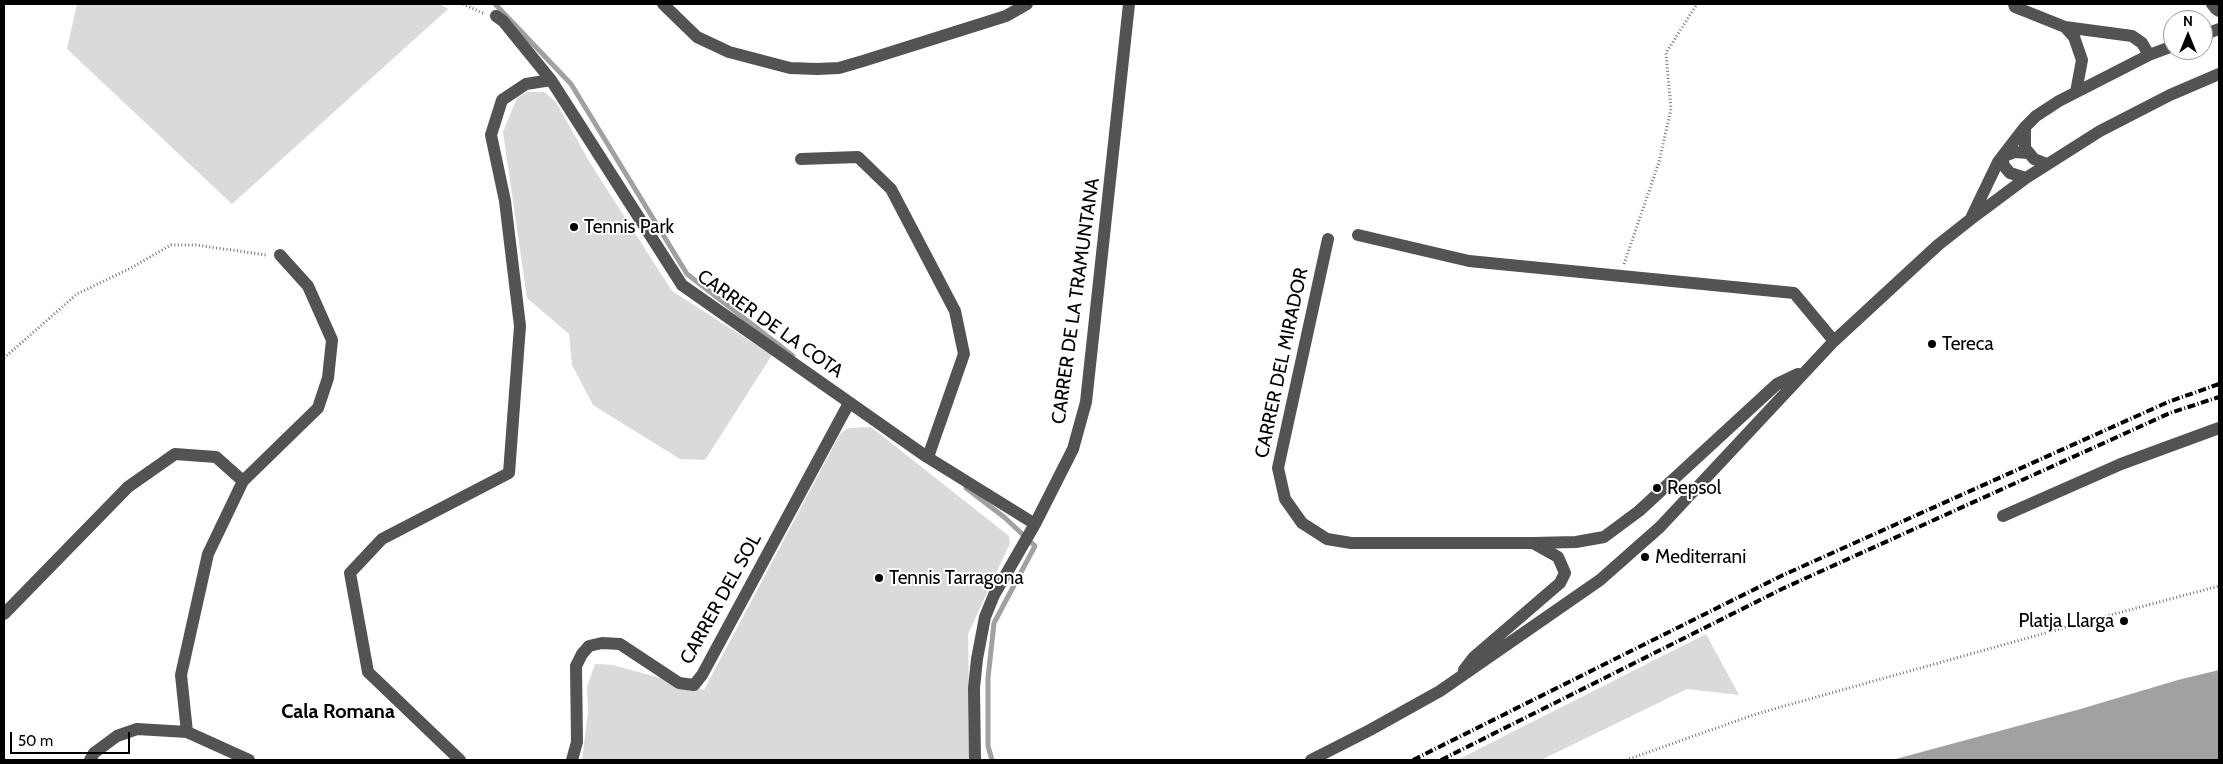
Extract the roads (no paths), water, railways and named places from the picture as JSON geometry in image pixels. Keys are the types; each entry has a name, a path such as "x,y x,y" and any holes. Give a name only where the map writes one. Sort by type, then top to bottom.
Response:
{"street":[{"path":"664,4 697,37 729,52 790,68 817,69 839,68 864,61 1006,16 1027,4"},
{"name":"CARRER DE LA TRAMUNTANA","path":"975,760 974,688 981,634 994,595 1033,527 1073,449 1086,402 1129,4"},
{"path":"2014,4 2015,7 2065,27 2132,36 2142,43 2149,56"},
{"path":"2212,4 2219,11"},
{"name":"CARRER DE LA COTA","path":"496,16 551,80 682,285 863,413 1033,527"},
{"path":"2065,27 2074,37 2082,60 2076,92"},
{"path":"1972,219 1998,162 2025,127 2044,111 2076,92 2163,50"},
{"path":"1312,760 1370,730 1456,680 1600,580 1660,527 1713,473 1834,341 1938,245 2026,178 2100,131 2170,95 2219,74"},
{"path":"460,760 368,672 350,573 382,539 509,473 520,326 505,201 491,135 502,100 526,84 551,80"},
{"path":"2025,127 2025,148 2028,154 2034,159 2047,164"},
{"path":"2026,178 2010,174 2004,166 2002,158 2015,152 2028,154"},
{"path":"801,159 858,157 892,190 955,311 964,354 927,457"},
{"path":"1358,235 1468,261 1794,293 1834,341"},
{"name":"CARRER DEL MIRADOR","path":"1328,239 1278,468 1285,499 1302,523 1327,539 1351,543 1533,543 1576,542 1604,536 1639,511 1777,384 1807,370"},
{"path":"187,732 181,674 208,554 243,481 318,408 328,378 332,340 308,286 280,255"},
{"name":"CARRER DEL SOL","path":"572,760 577,742 576,666 582,654 589,646 602,642 620,644 679,683 694,685 702,675 849,402"},
{"path":"2003,516 2121,464 2219,428"},
{"path":"4,614 128,487 176,454 216,457 243,481"},
{"name":"CARRER DEL MIRADOR","path":"1456,680 1474,657 1560,583 1565,573 1558,557 1533,543"},
{"path":"90,760 94,753 117,736 137,729 187,732 249,760"}],"waterway":[{"path":"495,4 571,84 687,274 793,356"},
{"path":"966,488 1004,517 1035,546 994,623 988,678 988,746 992,760"}],"railway":[{"path":"1413,760 1781,576 2168,402 2219,384"},
{"path":"1441,760 1784,588 2170,413 2219,397"}],"place":[{"name":"Tennis Park","path":"574,227"},
{"name":"Tereca","path":"1932,344"},
{"name":"Repsol","path":"1657,488"},
{"name":"Mediterrani","path":"1645,557"},
{"name":"Tennis Tarragona","path":"879,578"},
{"name":"Platja Llarga","path":"2124,621"}],"district":[{"name":"Cala Romana","path":"338,712"}]}
